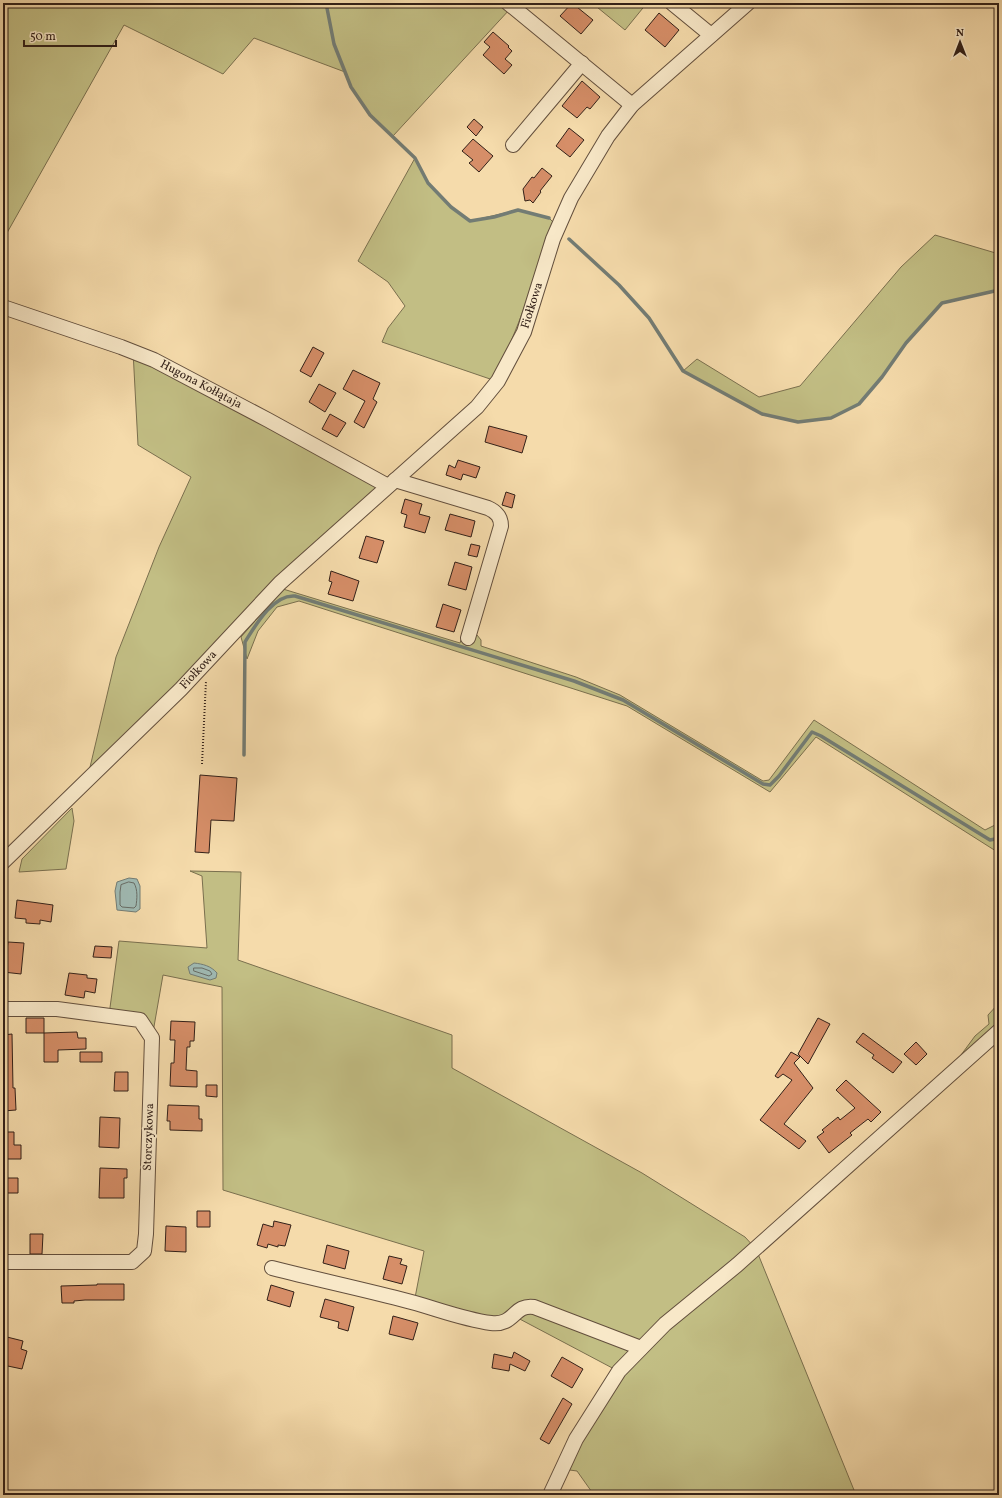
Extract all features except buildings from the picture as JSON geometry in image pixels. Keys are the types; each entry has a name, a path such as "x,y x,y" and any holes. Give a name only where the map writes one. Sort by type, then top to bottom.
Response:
{"street":[{"path":"508,3 632,105"},
{"path":"672,3 711,35"},
{"name":"Fiołkowa","path":"3,862 181,689 280,583 477,407 498,381 524,332 553,239 571,198 608,136 632,105 748,3"},
{"path":"513,145 582,63"},
{"name":"Hugona Kołłątaja","path":"3,306 154,360 391,483"},
{"path":"391,483 488,508 498,515 501,520 501,526 468,638"},
{"name":"Storczykowa","path":"3,1009 57,1009 140,1020 152,1038 146,1234 144,1251 132,1262 3,1262"},
{"path":"550,1495 576,1439 619,1372 641,1348 665,1324 738,1265 999,1031"},
{"path":"272,1268 401,1299 474,1320 493,1323 503,1323 526,1306 534,1307 641,1348"}],"path":[{"path":"202,764 207,662"}],"shaded area":[{"path":"3,3 503,3 510,9 393,136 370,115 351,87 345,72 254,38 223,74 124,25 3,240"},
{"path":"592,3 647,3 625,30"},
{"path":"415,158 428,183 451,207 470,221 518,210 549,218 554,223 519,322 493,380 382,342 388,328 405,306 388,282 358,261"},
{"path":"935,235 999,254 999,290 942,303 906,343 882,377 859,404 831,418 798,422 762,414 683,371 697,359 759,397 800,386 901,267"},
{"path":"133,351 388,486 87,780 116,657 159,547 191,477 138,445"},
{"path":"283,589 460,643 461,640 470,641 477,635 481,640 481,646 576,677 620,695 763,781 769,780 814,720 985,830 999,823 999,853 816,737 770,792 627,706 299,601 277,607 258,631 247,659 241,637"},
{"path":"72,808 74,821 66,869 19,872 22,859"},
{"path":"190,871 241,872 238,960 452,1035 452,1068 642,1173 745,1237 756,1249 856,1495 594,1495 577,1471 562,1469 618,1371 514,1316 507,1320 414,1303 424,1251 223,1190 222,987 163,975 152,1038 140,1020 109,1015 119,941 207,948 202,876"},
{"path":"999,1003 999,1025 964,1058 961,1055 975,1036 989,1024 988,1015"}],"water":[{"path":"129,878 137,879 140,886 140,909 136,912 117,910 115,891 117,882"},
{"path":"194,963 204,965 212,969 217,973 216,978 210,980 190,974 188,967"}],"waterway":[{"path":"326,3 334,44 351,87 370,115 415,158 428,183 451,207 470,221 494,217 518,210 549,218"},
{"path":"569,239 619,285 649,318 683,371 762,414 798,422 831,418 859,404 882,377 906,343 942,303 999,290"},
{"path":"244,755 245,642 259,620 272,605 279,600 295,596 574,681 623,700 763,784 770,785 779,776 812,732 821,736 990,840 995,839 999,832"}]}
